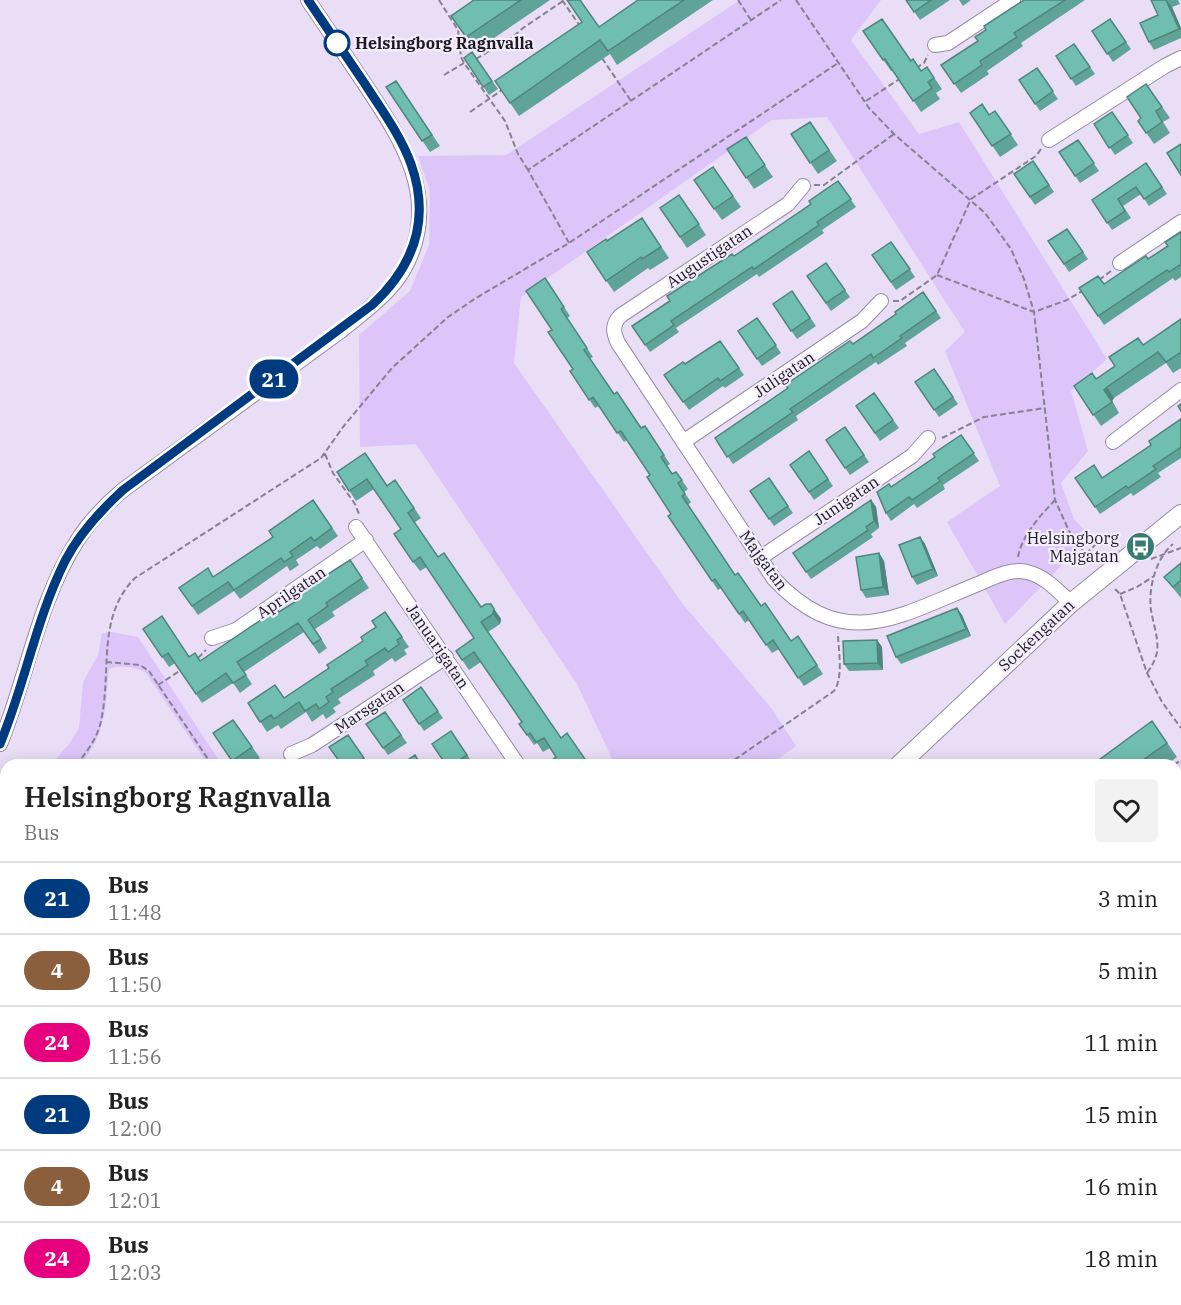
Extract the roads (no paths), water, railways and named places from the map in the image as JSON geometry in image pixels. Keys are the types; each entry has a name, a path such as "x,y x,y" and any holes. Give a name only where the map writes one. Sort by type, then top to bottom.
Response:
{"street":[{"path":"0,744 56,580 78,540 95,517 123,490 372,305 397,279 408,259 416,235 420,210 412,165 383,112 308,0"},
{"path":"935,45 948,43 1013,0"},
{"path":"1049,140 1181,58"},
{"name":"Augustigatan","path":"614,325 620,316 788,204 804,186"},
{"path":"1120,263 1181,222"},
{"name":"Juligatan","path":"683,442 862,321 881,301"},
{"name":"Majgatan","path":"614,325 618,343 683,442 774,579 797,601 822,616 848,623 870,622 899,615 993,578 1026,572 1046,580 1071,603"},
{"path":"1113,442 1181,390"},
{"name":"Junigatan","path":"760,558 912,456 928,438"},
{"name":"Sockengatan","path":"905,759 1071,603 1181,514"},
{"name":"Januarigatan","path":"356,527 514,759"},
{"name":"Aprilgatan","path":"212,638 236,630 366,540"},
{"name":"Marsgatan","path":"291,754 312,745 446,657"}],"place":[{"name":"Helsingborg Ragnvalla","path":"337,43"},
{"name":"Helsingborg Majgatan","path":"1140,547"}]}
